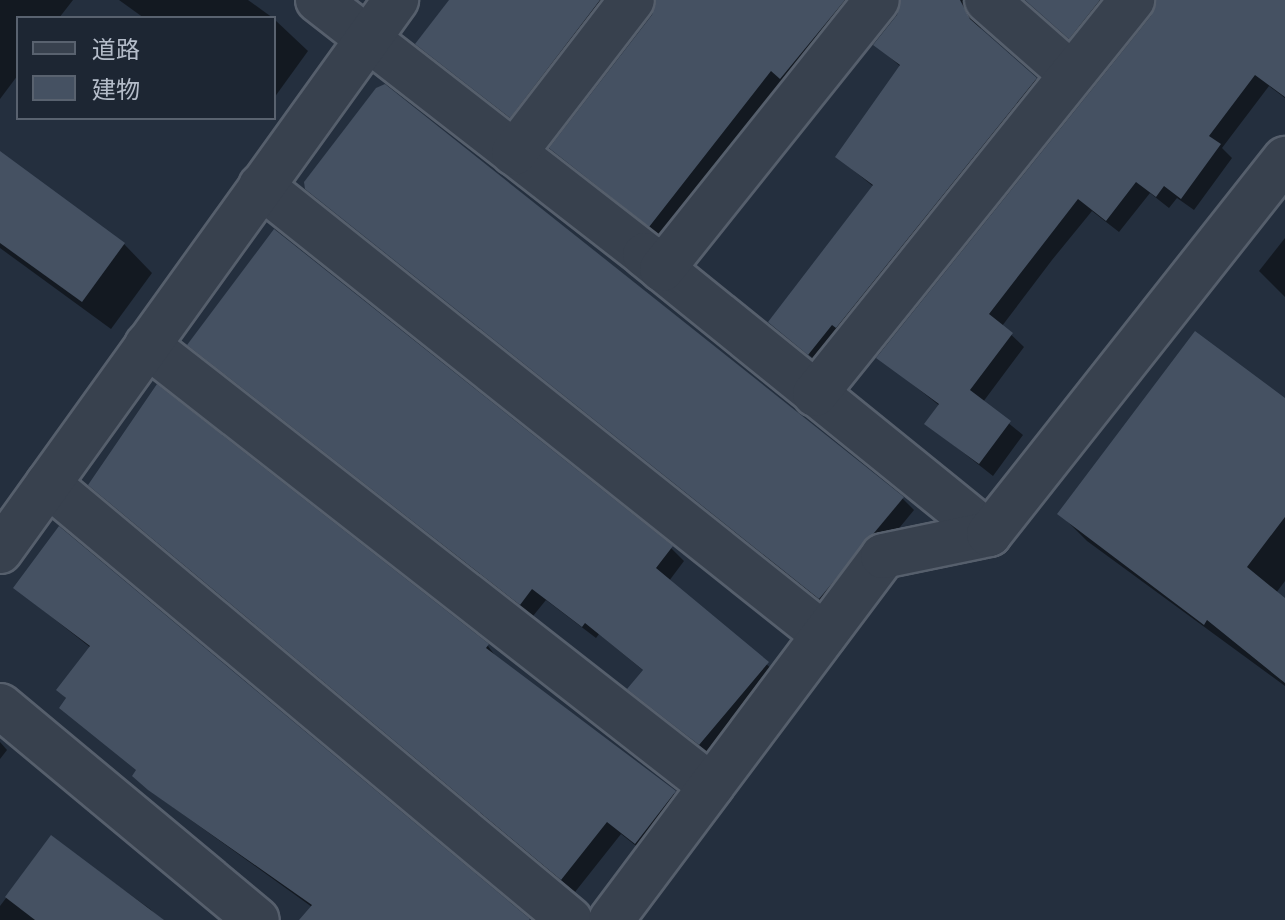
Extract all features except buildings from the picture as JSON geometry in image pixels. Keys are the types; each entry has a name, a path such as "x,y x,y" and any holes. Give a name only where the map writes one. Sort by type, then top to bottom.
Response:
{"street":[{"path":"318,0 662,269 989,534"},
{"path":"0,551 396,0"},
{"path":"514,153 632,0"},
{"path":"662,269 877,0"},
{"path":"987,0 1071,74"},
{"path":"815,394 1132,0"},
{"path":"611,920 883,556 989,534 1285,159"},
{"path":"261,186 824,635"},
{"path":"147,345 711,786"},
{"path":"48,484 570,920"},
{"path":"0,706 257,920"}]}
